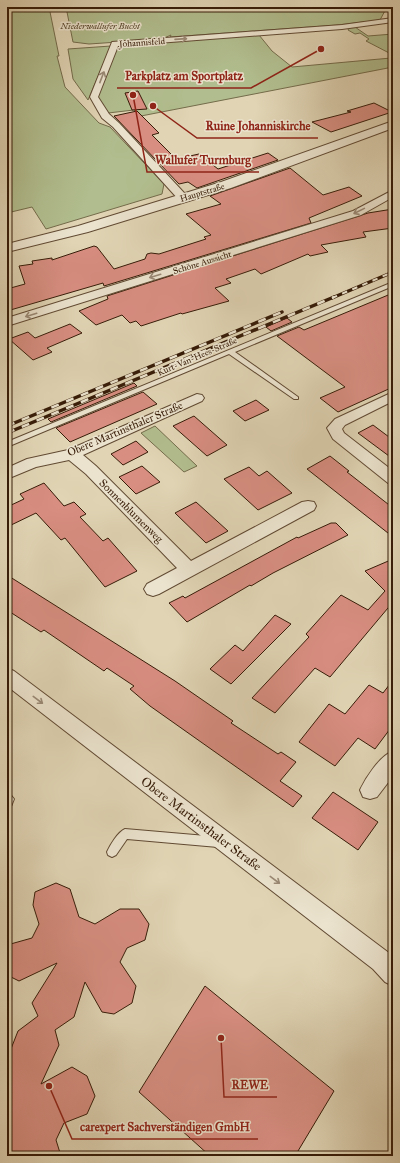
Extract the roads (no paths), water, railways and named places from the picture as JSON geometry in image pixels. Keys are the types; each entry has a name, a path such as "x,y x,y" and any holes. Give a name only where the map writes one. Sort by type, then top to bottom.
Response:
{"street":[{"name":"Johannisfeld","path":"184,198 116,125 105,116 94,97 115,44 266,34 342,27 393,20"},
{"name":"Hauptstraße","path":"7,248 83,229 226,185 393,124"},
{"name":"Schöne Aussicht","path":"7,322 357,213 393,193"},
{"path":"393,396 340,422 334,428 338,436 393,478"},
{"name":"Obere Martinsthaler Straße","path":"7,474 32,463 72,454 197,398"},
{"name":"Sonnenblumenweg","path":"72,454 91,470 189,570"},
{"path":"153,589 308,506"},
{"name":"Obere Martinsthaler Straße","path":"7,676 381,961 393,974"},
{"path":"370,790 393,760"}],"lane":[{"name":"Kurt-Van-Hees-Straße","path":"7,445 393,284"},
{"path":"230,352 296,398"},
{"path":"7,797 10,799 7,806"},
{"path":"112,852 125,834 227,843"}],"railway":[{"path":"332,298 393,272"},
{"path":"7,433 334,297"},
{"path":"7,426 282,312"}],"place":[{"name":"Parkplatz am Sportplatz","path":"321,49"},
{"name":"Wallufer Turmburg","path":"133,95"},
{"name":"Ruine Johanniskirche","path":"153,106"},
{"name":"REWE","path":"221,1038"},
{"name":"carexpert Sachverständigen GmbH","path":"49,1086"}],"park label":[{"name":"Niederwallufer Bucht","path":"100,25"}]}
